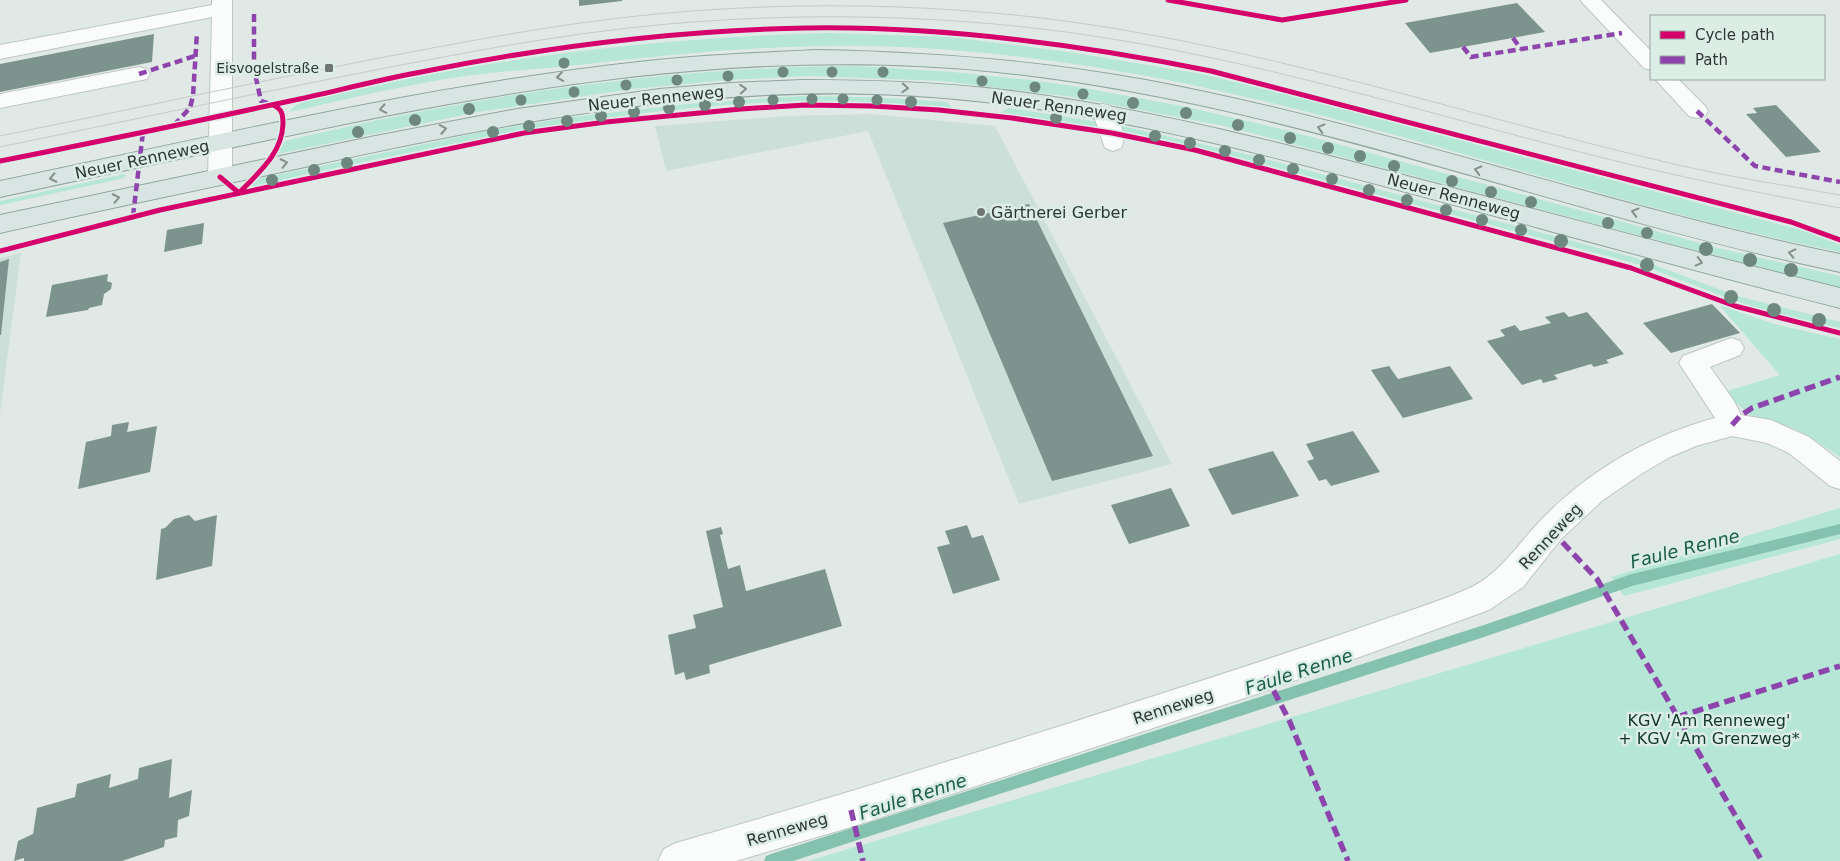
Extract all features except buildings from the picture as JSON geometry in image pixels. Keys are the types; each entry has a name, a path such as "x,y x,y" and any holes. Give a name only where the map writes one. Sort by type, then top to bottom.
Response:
{"main road":[{"name":"Neuer Renneweg","path":"0,189 472,92 609,71 755,58 848,56 915,58 1051,72 1134,85 1205,99 1314,126 1748,242 1840,263"},
{"name":"Neuer Renneweg","path":"0,224 428,132 521,115 624,100 736,90 826,86 910,88 1012,98 1102,111 1154,121 1274,149 1840,298"}],"street":[{"path":"1590,0 1650,62"},
{"path":"0,52 222,5 220,177"},
{"path":"0,102 139,74"},
{"path":"1667,80 1697,111"},
{"path":"1102,111 1113,143"},
{"path":"1731,348 1692,363 1724,409 1732,426"},
{"name":"Renneweg","path":"676,861 851,810 1266,676 1478,600 1512,578 1551,530 1593,491 1631,465 1660,449 1691,436 1732,426 1753,428 1786,438 1811,453 1840,477"}],"shaded area":[{"path":"871,114 995,126 1172,464 1019,504 868,131 666,171 655,126 787,116"},
{"path":"21,253 0,414 0,258"}],"green space":[{"path":"829,33 950,37 1069,52 1202,74 1297,97 1805,231 1840,245 1840,252 1670,212 1417,141 1248,97 1127,72 1018,56 945,49 834,46 761,48 688,54 466,76 394,89 289,112 300,103 318,97 470,67 529,58 589,50 708,39"},
{"path":"857,66 953,72 1030,80 1187,107 1286,130 1718,248 1840,276 1840,288 1224,126 1073,97 942,81 810,76 729,80 632,89 478,112 277,154 285,141 426,110 569,87 712,72"},
{"path":"803,96 947,102 952,108 858,102 801,101 661,111 592,120 455,143 249,187 258,179 487,131 573,117 697,103"},
{"path":"1009,108 1098,122 1103,129 999,113"},
{"path":"1122,126 1250,155 1636,258 1737,296 1840,322 1840,328 1763,310 1641,265 1222,153 1121,131"},
{"path":"125,174 125,178 0,205 0,201"},
{"path":"1719,305 1774,324 1840,339 1840,457 1807,435 1790,427 1750,415 1724,392 1780,375"},
{"path":"1840,508 1840,539 1624,596 1611,577"},
{"name":"KGV 'Am Renneweg' + KGV 'Am Grenzweg*","path":"1840,554 1840,861 808,861"}],"waterway":[{"name":"Faule Renne","path":"771,861 1484,631 1632,580 1840,529"}],"tram line":[{"path":"0,136 369,60 584,22 657,14 753,7 897,7 946,9 1042,18 1202,45 1360,82 1595,145 1674,164 1840,195"},
{"path":"0,147 388,68 503,46 580,34 657,25 753,18 898,18 946,20 1042,29 1174,50 1370,96 1633,165 1736,188 1840,208"}],"marked path":[{"path":"254,14 253,58 255,80 261,101 270,104"},
{"path":"174,125 190,108 193,96 197,32"},
{"path":"1463,47 1471,57 1622,33"},
{"path":"1513,38 1521,49"},
{"path":"139,74 195,56"},
{"path":"1697,111 1755,166 1840,182"},
{"path":"133,216 143,132"},
{"path":"1732,425 1740,416 1752,408 1840,377"},
{"path":"1551,530 1597,579 1762,861"},
{"path":"1677,717 1840,666"},
{"path":"1266,676 1289,720 1348,861"},
{"path":"851,810 863,861"}],"cycle path":[{"path":"1168,0 1282,20 1406,0"},
{"path":"0,161 272,105 416,73 526,54 638,39 695,34 751,30 863,28 951,33 1038,42 1168,62 1211,71 1791,222 1840,240"},
{"path":"220,177 239,193 275,153 280,143 283,122 281,110 273,105"},
{"path":"0,251 160,210 524,133 606,122 741,109 805,105 871,106 939,110 1012,118 1112,133 1195,150 1631,268 1735,306 1840,333"}],"place":[{"name":"Eisvogelstraße","path":"329,68"},
{"name":"Gärtnerei Gerber","path":"981,212"}]}
